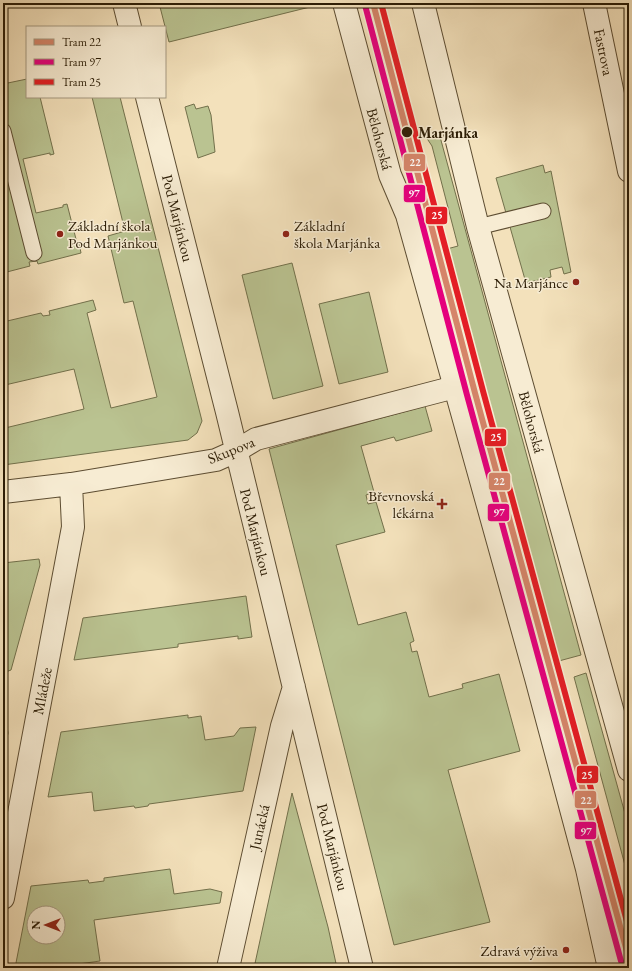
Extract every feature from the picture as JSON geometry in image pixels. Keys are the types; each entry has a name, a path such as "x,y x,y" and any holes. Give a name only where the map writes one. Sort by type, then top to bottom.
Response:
{"street":[{"path":"124,3 130,26"},
{"name":"Bělohorská","path":"344,3 390,175 407,215 588,869 609,968"},
{"name":"Bělohorská","path":"423,3 478,227 629,770"},
{"name":"Fastrova","path":"594,3 629,171"},
{"name":"Pod Marjánkou","path":"147,98 227,412 362,968"},
{"name":"Skupova","path":"3,492 71,484 216,460 236,451 256,439 455,387"},
{"name":"Mládeže","path":"3,898 72,527 71,484"},
{"name":"Junácká","path":"228,968 282,726 294,687"}],"lane":[{"path":"3,131 34,253"},
{"path":"478,227 543,211"}],"green space":[{"path":"159,3 317,3 318,5 169,42"},
{"path":"26,79 26,98 40,98 54,154 50,155 50,153 23,159 36,213 63,207 63,205 67,204 81,253 38,264 37,261 29,262 30,266 3,273 3,84"},
{"path":"92,98 120,98 202,421 197,433 188,440 3,465 3,421 5,428 84,409 74,369 5,385 3,382 3,322 41,313 43,316 50,315 49,311 93,300 96,310 87,313 111,408 157,397 133,301 124,303 108,236 125,231"},
{"path":"194,104 196,109 208,106 211,115 215,152 198,158 185,107"},
{"path":"439,133 581,655 544,665 432,253 458,246 432,146 426,137"},
{"path":"543,165 545,173 551,171 571,272 564,274 562,267 550,270 551,277 526,283 496,178"},
{"path":"292,263 323,386 273,399 242,275"},
{"path":"369,292 388,372 339,384 319,304"},
{"path":"425,406 432,431 396,441 394,437 361,446 374,492 366,495 368,504 376,502 385,532 336,545 358,625 406,612 414,641 410,643 412,652 417,651 429,697 463,688 462,684 499,674 520,751 448,770 490,922 394,945 269,449"},
{"path":"39,559 40,565 11,670 3,673 3,563"},
{"path":"246,596 252,637 238,639 238,636 178,644 178,647 74,660 83,618"},
{"path":"586,673 629,828 629,880 574,677"},
{"path":"188,715 188,718 201,716 205,740 234,736 240,728 256,727 243,791 149,804 148,806 135,808 134,806 94,811 92,792 48,797 61,732"},
{"path":"3,726 7,726 8,733 3,758"},
{"path":"292,793 328,927 337,968 254,968"},
{"path":"170,869 174,894 210,889 222,892 220,903 94,920 100,961 50,968 15,968 26,912 26,945 66,945 66,905 27,905 31,886 88,880 89,883 104,881 104,878"}],"tram line":[{"name":"22","path":"373,3 475,393 629,959"},
{"name":"25","path":"381,3 483,391 629,929"},
{"name":"97","path":"365,5 467,395 621,961"}],"place":[{"name":"Marjánka","path":"407,132"},
{"name":"Základní škola Pod Marjánkou","path":"60,234"},
{"name":"Základní škola Marjánka","path":"286,234"},
{"name":"Na Marjánce","path":"576,282"},
{"name":"Břevnovská lékárna","path":"442,504"},
{"name":"Zdravá výživa","path":"566,950"}]}
